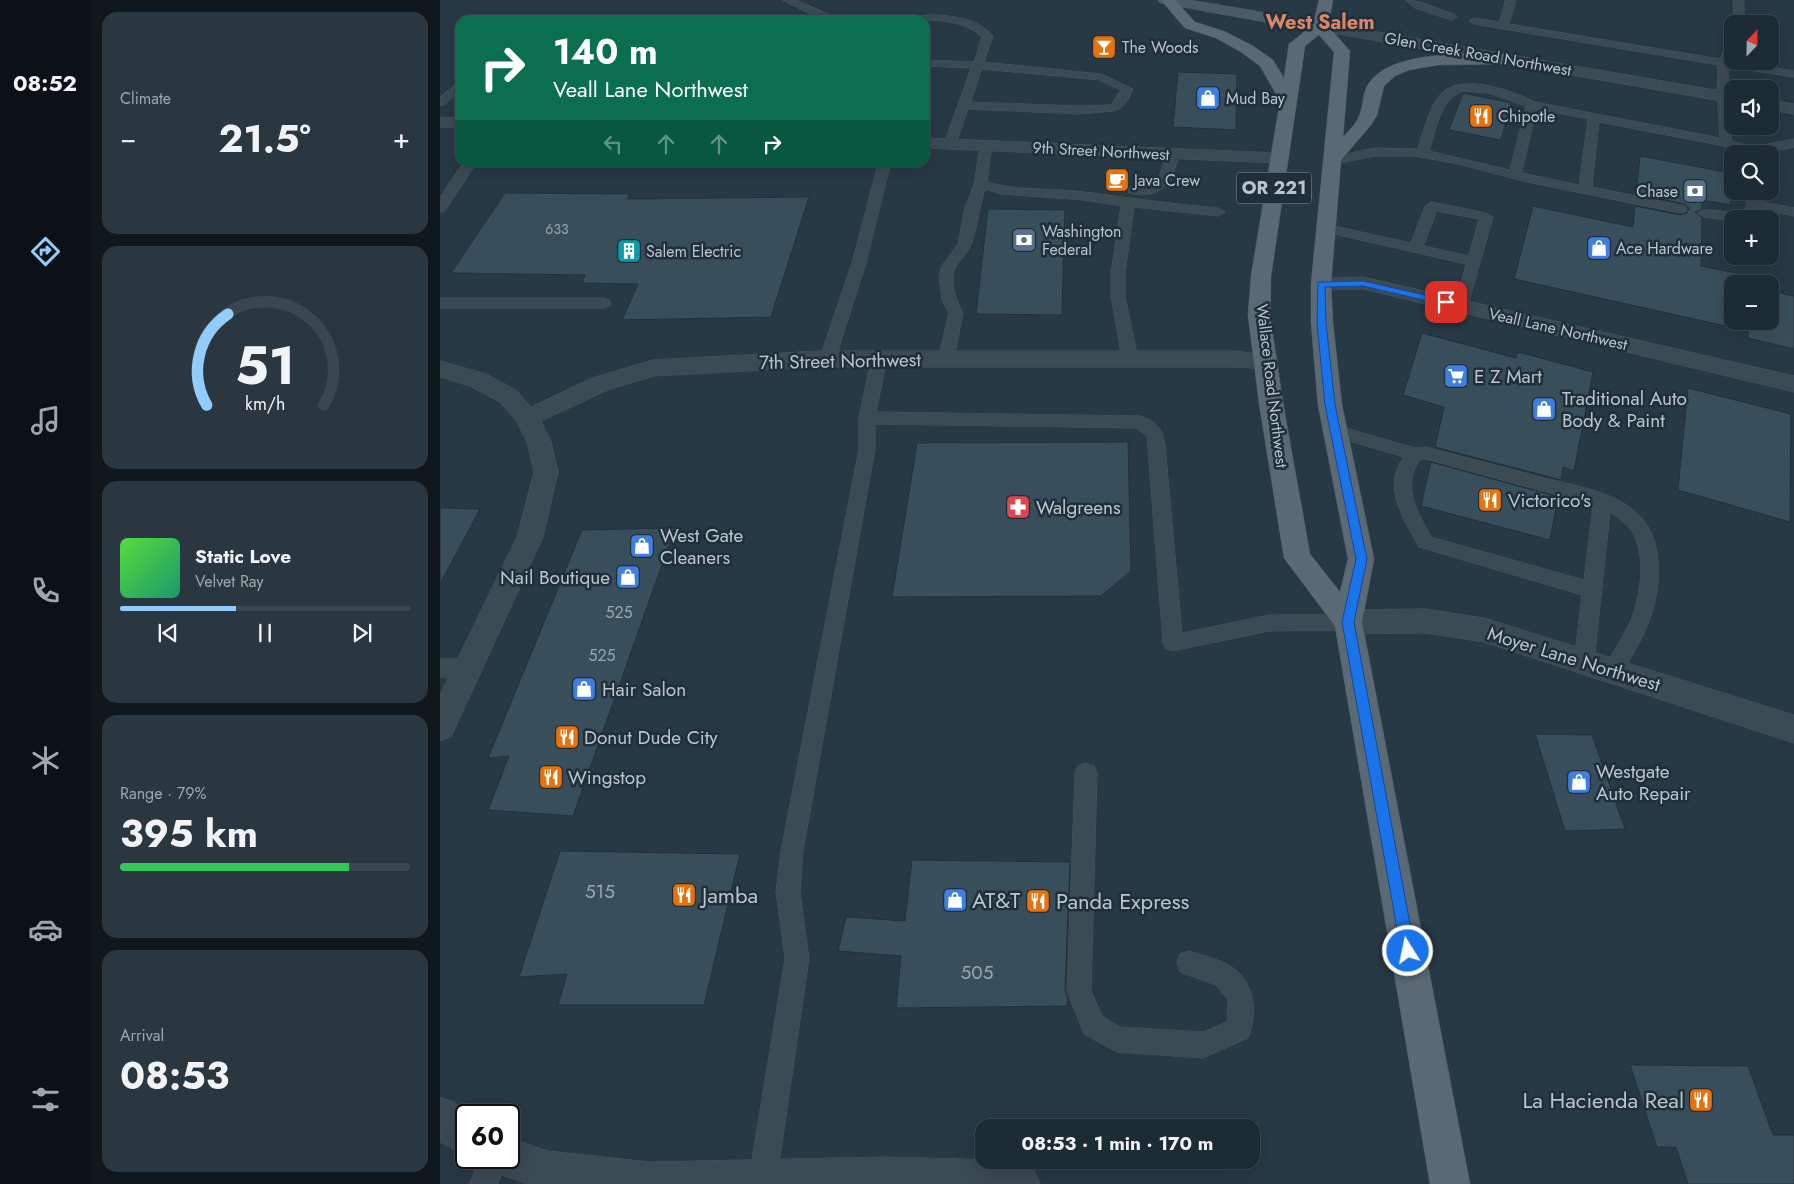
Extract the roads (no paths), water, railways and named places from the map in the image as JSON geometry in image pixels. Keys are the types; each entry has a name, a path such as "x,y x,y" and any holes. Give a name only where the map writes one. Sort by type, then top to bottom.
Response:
{"main road":[{"name":"Glen Creek Road Northwest","path":"1165,0 1320,27"},
{"path":"1169,0 1190,25 1221,34 1268,63 1287,99"},
{"path":"1320,27 1326,0"},
{"name":"Wallace Road Northwest","path":"1348,622 1297,558 1271,403 1259,315 1261,276 1297,44 1320,27 1342,51 1321,284 1322,323 1330,405 1361,559 1348,622 1450,1184"},
{"path":"1331,161 1366,120 1372,92 1379,80 1392,72 1410,64 1432,61 1505,59"}],"street":[{"name":"Glen Creek Road Northwest","path":"1320,27 1724,97"},
{"path":"1779,106 1794,109"},
{"path":"440,122 455,123"},
{"name":"9th Street Northwest","path":"930,143 1278,158"},
{"name":"Veall Lane Northwest","path":"1321,284 1363,283 1794,384"},
{"name":"7th Street Northwest","path":"528,418 600,384 652,368 827,360 1130,359 1266,361"},
{"path":"440,368 478,380 508,396 528,418 539,442 546,472 530,537 440,727"},
{"name":"Moyer Lane Northwest","path":"1348,622 1425,621 1484,630 1794,728"},
{"path":"440,1116 446,1124 455,1129"},
{"path":"520,1162 548,1171 650,1182 762,1182 894,1177 1000,1180 1020,1184"}],"lane":[{"path":"788,0 821,15"},
{"path":"1412,0 1419,6 1452,17"},
{"path":"1503,26 1511,0"},
{"path":"1739,15 1740,0"},
{"path":"930,18 940,18 982,28 988,36 950,144"},
{"path":"1474,20 1724,62"},
{"path":"930,63 978,65 1101,77 1127,89 1123,98 1114,108 1080,110 964,105"},
{"path":"1771,70 1794,74"},
{"path":"1422,153 1444,98 1451,90 1469,88 1498,91 1515,96 1532,105 1731,145"},
{"path":"440,103 455,90"},
{"path":"1516,175 1532,105"},
{"path":"1585,190 1594,117"},
{"path":"1726,135 1726,143"},
{"path":"1779,147 1794,143"},
{"path":"946,360 956,313 949,300 946,277 948,267 965,244 972,207 980,184 986,146"},
{"path":"1331,161 1375,152 1422,153 1585,190 1680,209"},
{"path":"1134,190 1149,191 1158,188 1167,179 1173,154"},
{"path":"440,208 468,167"},
{"path":"827,360 859,263 884,167"},
{"path":"980,184 1115,190"},
{"path":"980,184 1001,190 1084,196 1128,204 1218,212"},
{"path":"1704,213 1738,218 1751,216 1753,200"},
{"path":"1759,200 1794,212"},
{"path":"1128,204 1118,273 1118,296 1130,359"},
{"path":"1416,248 1432,206 1486,217 1462,306"},
{"path":"1325,228 1474,261"},
{"path":"440,302 604,303"},
{"path":"762,1182 797,959 788,892 792,851 867,450 868,418 879,360"},
{"path":"868,418 1140,422 1155,434 1157,445 1173,643 1269,623 1348,622"},
{"path":"1335,431 1415,454 1426,453 1602,501 1608,503 1635,522 1647,544 1650,578 1641,618 1613,671"},
{"path":"1415,454 1406,464 1401,485 1410,512 1425,542 1592,590"},
{"path":"1584,662 1602,501"},
{"path":"440,668 468,668"},
{"path":"1086,773 1079,991 1093,1025 1117,1039 1203,1045 1240,1029 1241,996 1224,976 1189,963"},
{"path":"484,1184 490,1169"}],"place":[{"name":"The Woods","path":"1104,47"},
{"name":"Mud Bay","path":"1208,98"},
{"name":"Chipotle","path":"1481,116"},
{"name":"Java Crew","path":"1117,180"},
{"name":"Chase","path":"1695,191"},
{"name":"Washington Federal","path":"1024,240"},
{"name":"Ace Hardware","path":"1599,248"},
{"name":"Salem Electric","path":"629,251"},
{"name":"E Z Mart","path":"1456,376"},
{"name":"Traditional Auto Body & Paint","path":"1544,409"},
{"name":"Victorico's","path":"1490,500"},
{"name":"Walgreens","path":"1018,507"},
{"name":"West Gate Cleaners","path":"642,546"},
{"name":"Nail Boutique","path":"628,577"},
{"name":"Hair Salon","path":"584,689"},
{"name":"Donut Dude City","path":"567,737"},
{"name":"Wingstop","path":"551,777"},
{"name":"Westgate Auto Repair","path":"1579,782"},
{"name":"Jamba","path":"684,895"},
{"name":"AT&T","path":"955,900"},
{"name":"Panda Express","path":"1038,901"},
{"name":"La Hacienda Real","path":"1701,1100"}],"district":[{"name":"West Salem","path":"1320,22"}]}
